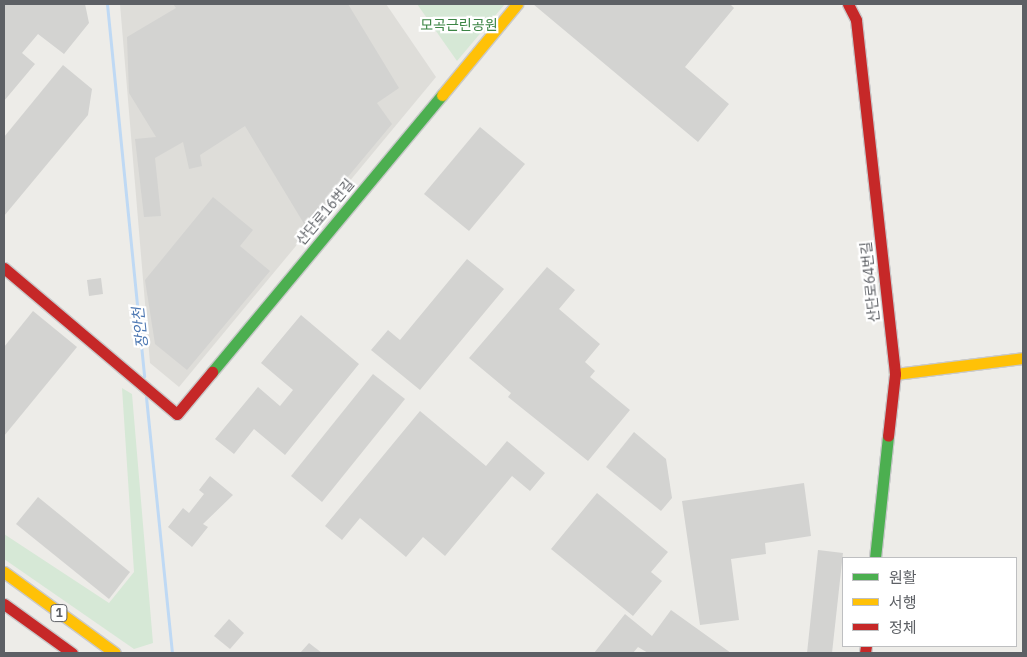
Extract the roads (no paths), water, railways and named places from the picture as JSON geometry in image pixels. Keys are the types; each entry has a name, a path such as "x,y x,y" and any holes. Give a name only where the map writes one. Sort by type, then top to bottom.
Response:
{"street":[{"name":"산단로16번길","path":"4,268 177,414 517,4"},
{"name":"산단로64번길","path":"848,4 856,20 895,374 875,557"},
{"path":"895,374 1023,358"},
{"name":"1","path":"4,572 115,653"},
{"name":"1","path":"4,604 72,653"}],"waterway":[{"name":"장안천","path":"107,4 144,376"},
{"name":"장안천","path":"146,397 172,653"}],"park label":[{"name":"모곡근린공원","path":"459,25"}]}
